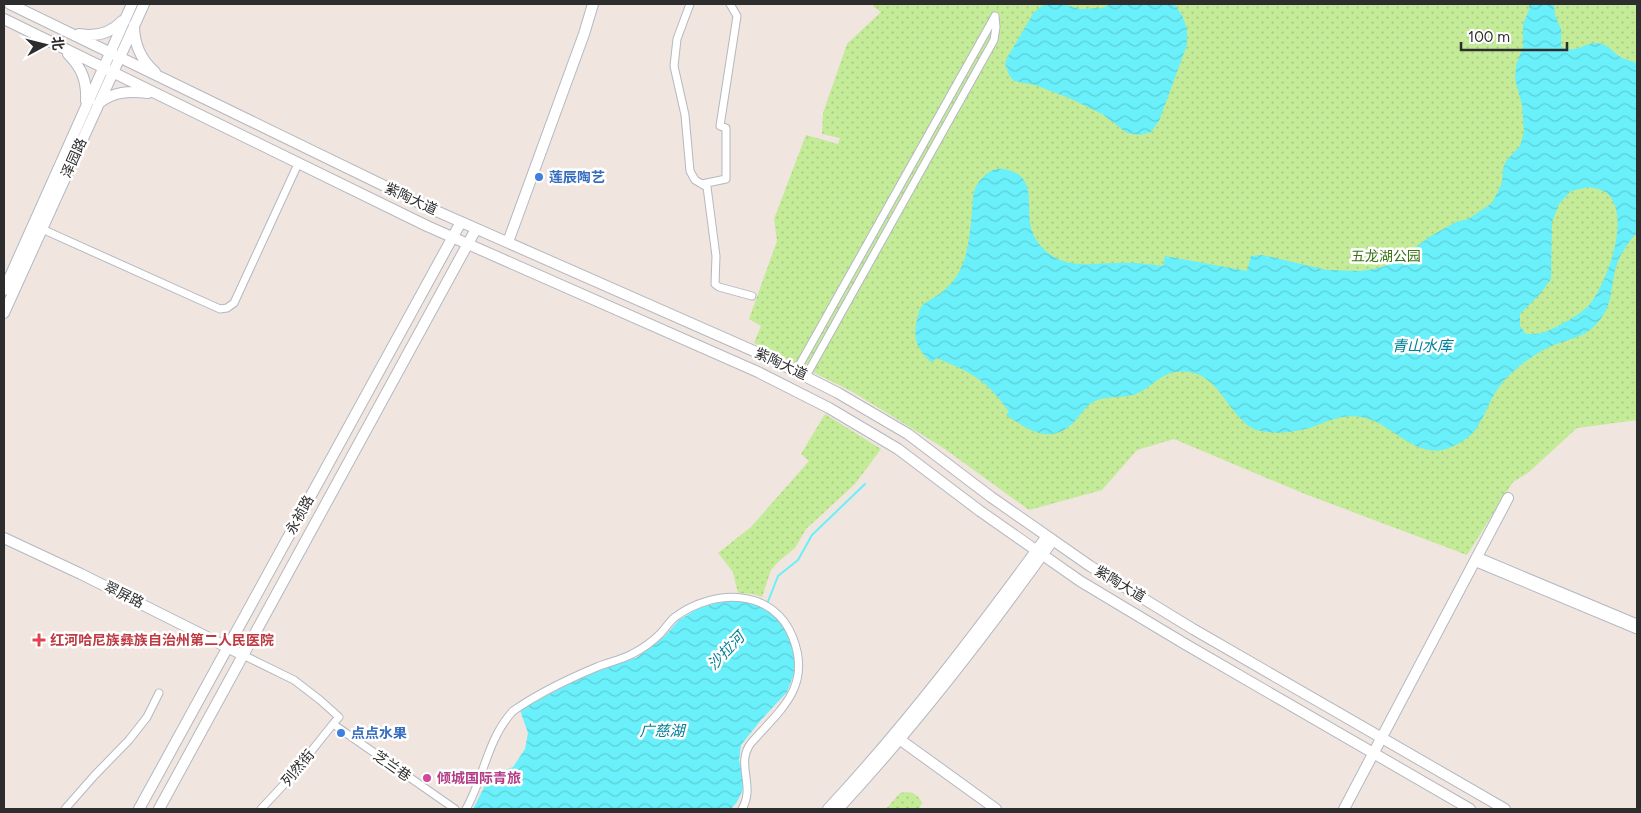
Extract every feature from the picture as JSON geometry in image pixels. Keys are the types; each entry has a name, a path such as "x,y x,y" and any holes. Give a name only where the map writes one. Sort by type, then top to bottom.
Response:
{"main road":[{"name":"紫陶大道","path":"10,4 345,168 461,222 796,371 866,408 908,434 991,497 1090,566 1505,809"},
{"name":"泽园路","path":"115,55 126,17 132,4"},
{"name":"泽园路","path":"4,290 86,106 134,25 144,4"},
{"path":"508,242 584,34 593,4"},
{"path":"70,33 86,36 104,34 114,29 126,17"},
{"name":"紫陶大道","path":"4,19 298,164 452,237 758,372 829,408 898,449 980,512 1080,581 1470,809"},
{"path":"134,25 136,44 144,59 152,69 166,80"},
{"path":"62,48 78,64 84,75 86,106"},
{"name":"泽园路","path":"4,313 98,105 108,70"},
{"path":"98,105 106,98 123,92 157,94"},
{"name":"永祯路","path":"139,809 461,222"},
{"name":"永祯路","path":"159,809 476,228"},
{"path":"1344,809 1508,498"},
{"name":"翠屏路","path":"4,538 243,655"},
{"path":"838,809 897,737 941,677 1050,538"},
{"path":"828,809 897,737"},
{"path":"897,737 996,809"}],"street":[{"path":"690,4 677,39 674,66 685,115 690,171 695,180 707,187 716,256 715,284 719,287 752,296"},
{"path":"702,184 726,179 726,128 720,126 737,16 730,4"},
{"path":"796,371 995,16 996,27 993,41 806,376"},
{"path":"42,229 220,309 224,309 234,303 298,164"},
{"path":"1475,559 1637,623"},
{"path":"1475,559 1637,630"},
{"path":"466,809 475,792 491,746 507,716 513,710 569,679 621,659 641,649 660,634 674,618 698,605 714,600 737,597 764,603 778,613 790,630 796,645 798,667 795,690 789,700 751,743 746,752 744,761 748,792 742,809"},
{"path":"243,655 294,680 339,717 334,724"},
{"path":"65,809 147,717 159,693"},
{"name":"列然街","path":"261,809 289,779 334,724"},
{"name":"芝兰巷","path":"334,724 455,809"}],"green space":[{"name":"五龙湖公园","path":"874,4 1637,4 1637,420 1577,428 1529,472 1513,482 1467,555 1305,494 1174,439 1137,450 1102,490 1029,510 942,447 853,392 754,343 761,326 749,319 777,241 774,219 806,135 838,144 840,138 822,134 823,113 847,44 881,12 873,6"},
{"path":"825,414 881,449 855,484 806,529 795,548 771,570 762,597 738,593 733,572 718,553 751,527 809,461 801,454"},
{"path":"900,793 914,794 919,798 922,803 919,809 886,809"}],"water":[{"path":"1045,4 1062,4 1080,9 1102,8 1111,4 1174,4 1182,15 1187,29 1187,45 1159,121 1151,132 1140,135 1127,133 1102,114 1069,98 1035,85 1014,81 1009,75 1005,64 1007,58 1034,12"},
{"name":"青山水库","path":"1529,4 1554,4 1555,15 1561,29 1561,46 1565,48 1573,49 1599,43 1622,58 1637,63 1637,233 1626,246 1618,261 1608,306 1597,324 1586,333 1547,348 1519,366 1498,388 1473,432 1456,445 1442,450 1422,448 1376,422 1352,416 1292,432 1273,433 1257,430 1242,420 1211,382 1189,372 1170,373 1144,390 1129,396 1105,398 1093,402 1065,429 1056,433 1040,433 1023,426 1006,415 1009,412 1001,401 977,378 936,358 932,363 917,344 915,333 920,309 926,302 950,285 957,276 966,256 975,188 984,176 996,169 1004,169 1022,178 1027,185 1030,222 1035,239 1051,255 1069,263 1129,263 1163,266 1165,256 1247,271 1251,256 1262,255 1327,270 1361,271 1379,268 1398,261 1429,237 1456,222 1468,219 1492,203 1502,183 1503,168 1506,161 1520,146 1524,132 1522,105 1515,79 1516,65 1523,47 1523,24 1529,10","holes":["1589,187 1607,193 1614,203 1617,217 1614,249 1603,281 1590,304 1581,312 1545,332 1526,334 1520,326 1520,314 1540,294 1551,279 1552,222 1559,204 1571,191"]},
{"name":"广慈湖","path":"727,600 760,601 785,624 795,648 794,674 787,692 741,745 739,760 743,777 743,789 737,802 731,809 473,809 490,776 513,767 525,749 528,733 520,710 578,679 610,665 636,658 665,636 679,620 699,608"}],"waterway":[{"name":"沙拉河","path":"767,604 778,576 798,560 812,535 865,484"}],"place":[{"name":"莲辰陶艺","path":"539,177"},
{"name":"红河哈尼族彝族自治州第二人民医院","path":"39,640"},
{"name":"点点水果","path":"341,733"},
{"name":"倾城国际青旅","path":"427,778"}]}
